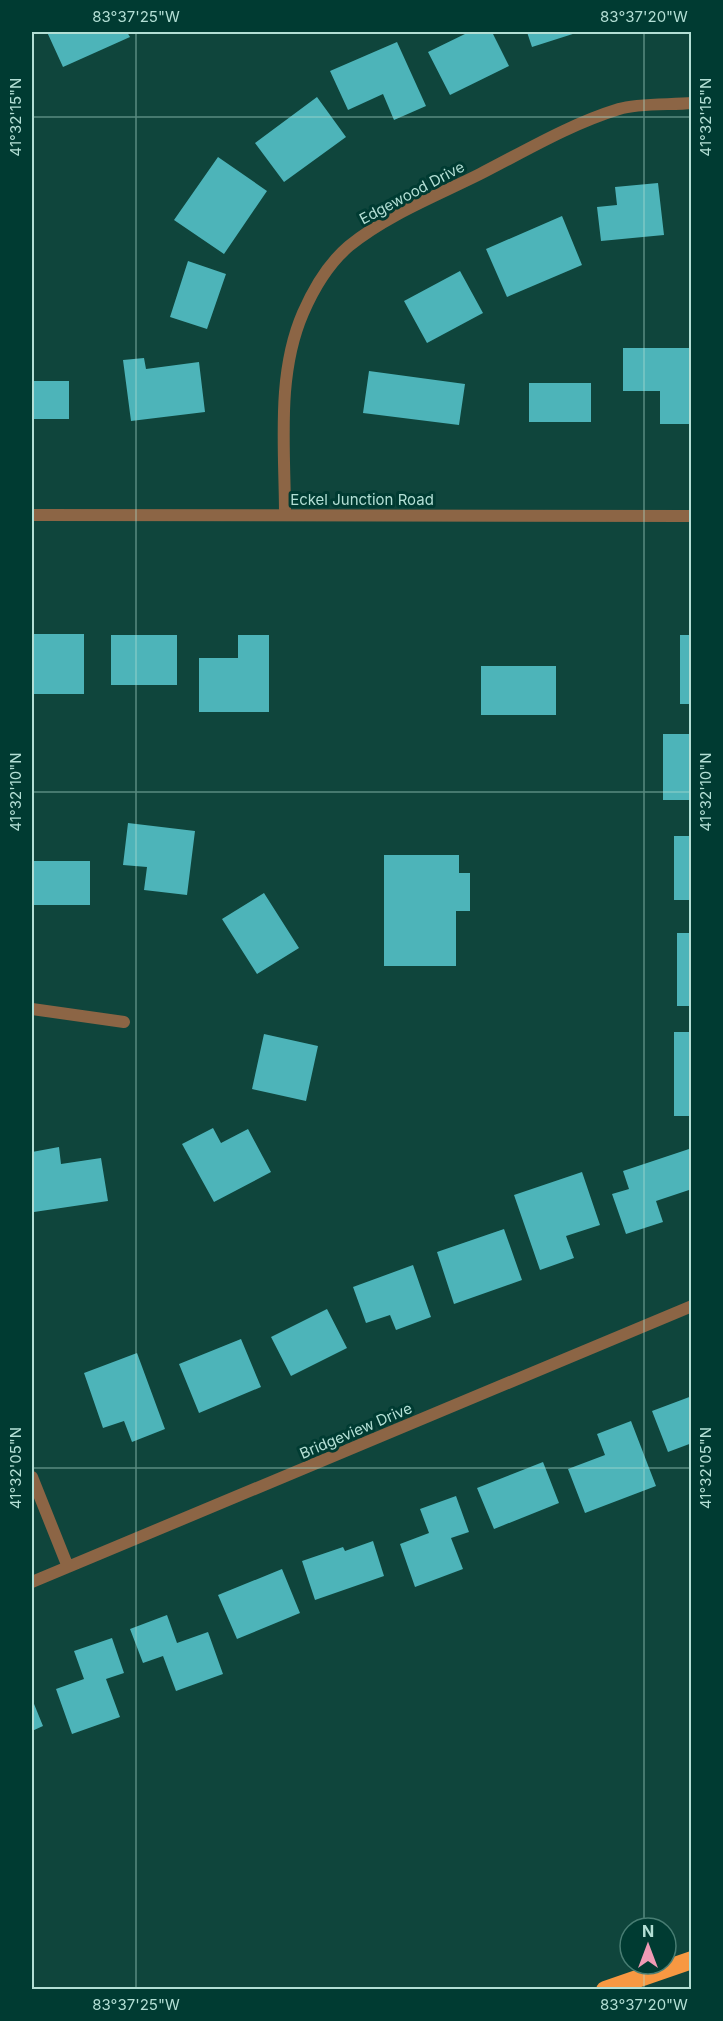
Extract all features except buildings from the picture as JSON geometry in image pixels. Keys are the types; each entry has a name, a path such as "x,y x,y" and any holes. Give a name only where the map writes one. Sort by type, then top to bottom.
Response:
{"highway":[{"path":"604,1989 692,1960"}],"street":[{"name":"Edgewood Drive","path":"285,515 284,408 289,361 302,316 312,295 324,274 347,247 384,222 580,124 621,108 692,103"},
{"name":"Eckel Junction Road","path":"32,515 692,516"},
{"path":"32,1009 124,1022"},
{"name":"Bridgeview Drive","path":"32,1582 692,1306"},
{"path":"32,1477 68,1567"}]}
